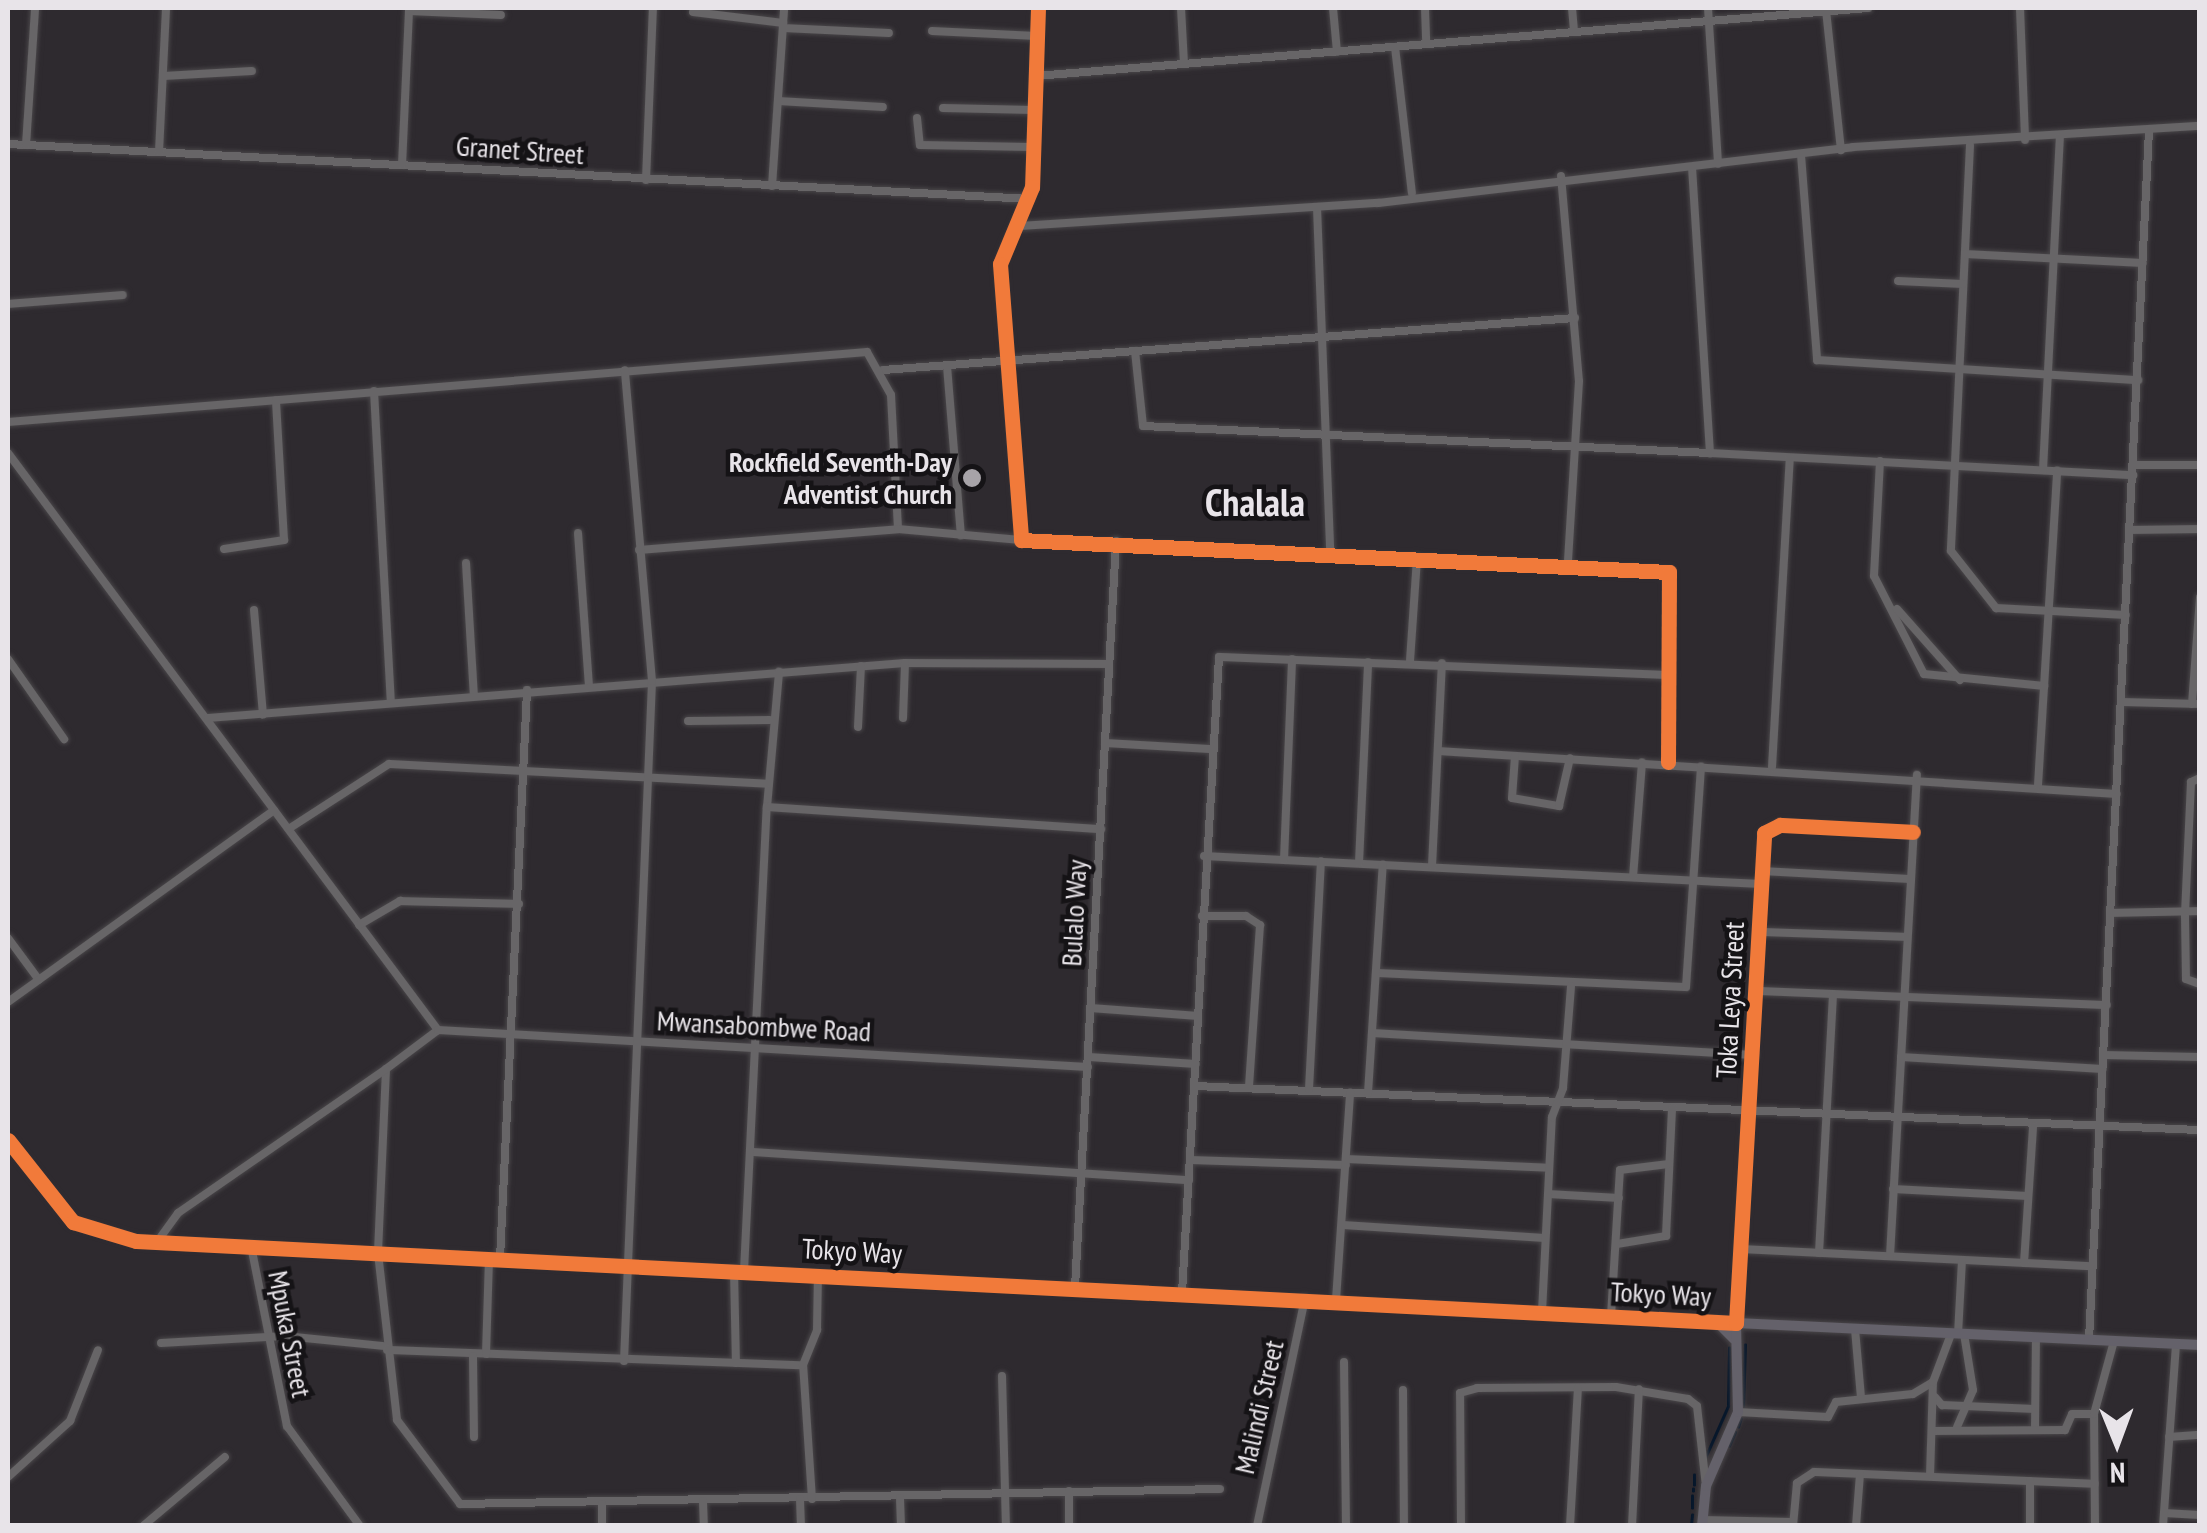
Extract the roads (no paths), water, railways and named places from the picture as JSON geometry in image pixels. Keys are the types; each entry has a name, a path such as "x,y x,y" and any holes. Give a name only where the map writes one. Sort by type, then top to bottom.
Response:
{"main road":[{"path":"1717,1322 1737,1342"},
{"name":"Tokyo Way","path":"1736,1323 2200,1346"},
{"path":"1703,1484 1738,1412 1736,1323"},
{"path":"1700,1524 1703,1484 1732,1411 1737,1342 1754,1323"}],"street":[{"path":"26,144 35,8"},
{"path":"159,152 166,8"},
{"path":"646,180 653,8"},
{"path":"772,186 784,8"},
{"path":"1022,540 1000,264 1029,200 1038,8"},
{"path":"1181,8 1184,64"},
{"path":"1333,8 1337,52"},
{"path":"1425,8 1426,44"},
{"path":"1572,8 1574,31"},
{"path":"1708,8 1718,164"},
{"path":"1036,76 1868,8"},
{"path":"2020,8 2025,140"},
{"path":"402,165 409,9 500,16"},
{"path":"1826,9 1841,150"},
{"path":"693,12 783,25 889,33"},
{"path":"932,31 1037,36"},
{"path":"1395,47 1412,193"},
{"path":"163,76 252,71"},
{"path":"778,101 883,107"},
{"path":"944,108 1034,110"},
{"path":"917,118 920,145 1032,147"},
{"path":"1020,226 1317,206 1561,176 1692,167 1841,150 1970,145 2200,126"},
{"path":"2090,1340 2149,129"},
{"path":"2043,470 2060,137"},
{"name":"Granet Street","path":"8,144 1029,200"},
{"path":"1970,145 1948,539 1970,584 1996,608 2126,615"},
{"path":"1801,155 1817,360 1958,372 2138,380"},
{"path":"1692,167 1710,454"},
{"path":"1561,176 1575,318 1578,448 1568,563"},
{"path":"1317,206 1330,438 1330,550"},
{"path":"1965,254 2143,262"},
{"path":"1898,282 1963,284"},
{"path":"8,304 123,295"},
{"path":"883,370 1575,318"},
{"path":"1134,351 1143,426 2057,471 2200,465"},
{"path":"8,422 867,352 883,370 898,529"},
{"path":"947,366 961,535"},
{"path":"624,1360 652,681 625,370"},
{"path":"374,391 391,703"},
{"path":"224,549 284,540 276,400"},
{"path":"8,453 438,1030 178,1213 158,1242"},
{"path":"1772,767 1790,459"},
{"path":"1880,462 1874,576 1894,605 1960,680"},
{"path":"2038,785 2057,471"},
{"path":"2130,530 2200,528"},
{"path":"639,550 898,529 1022,540 1568,563 1672,574 1668,762"},
{"path":"578,533 590,685"},
{"name":"Bulalo Way","path":"1075,1287 1116,541"},
{"path":"1410,660 1417,558"},
{"path":"466,563 474,696"},
{"path":"2122,702 2196,704 2200,596"},
{"path":"1894,605 1926,676 2044,686"},
{"path":"254,610 263,715"},
{"path":"1182,1293 1210,749 1220,657 1410,660 1670,675"},
{"path":"1284,860 1292,659"},
{"path":"8,660 64,738"},
{"path":"1359,863 1368,662"},
{"path":"208,718 905,663 1109,664"},
{"path":"903,718 905,663"},
{"path":"1432,866 1442,663"},
{"path":"858,727 861,666"},
{"path":"736,1363 739,1270 753,1152 770,720 779,672"},
{"path":"486,1354 513,1036 527,690"},
{"path":"688,721 770,720"},
{"path":"1105,743 1210,749"},
{"path":"1438,751 1668,762 1701,768 1772,767 1917,776 2117,794"},
{"path":"1515,756 1512,798 1559,806 1570,758"},
{"path":"1633,877 1642,762"},
{"path":"290,828 376,766 525,769 768,784"},
{"path":"1376,973 1571,986 1686,987 1701,768"},
{"path":"1890,1256 1917,776"},
{"path":"2200,778 2191,782 2196,837 2186,979 2200,984"},
{"path":"767,807 1101,829"},
{"path":"8,1002 274,810"},
{"name":"Toka Leya Street","path":"1736,1323 1761,884 1771,825 1914,832"},
{"path":"1204,856 1761,884"},
{"path":"1310,1089 1321,861"},
{"path":"1368,1093 1383,864"},
{"path":"1762,870 1910,879"},
{"path":"359,925 400,902 520,904"},
{"path":"2111,913 2200,911"},
{"path":"1202,916 1246,916 1260,925 1249,1088"},
{"path":"1759,932 1906,937"},
{"path":"8,938 39,980"},
{"path":"1542,1312 1548,1168 1571,986"},
{"path":"1756,992 2107,1005"},
{"path":"1819,1253 1833,994"},
{"path":"1091,1008 1198,1016"},
{"name":"Mwansabombwe Road","path":"438,1030 1088,1067"},
{"path":"1372,1033 1752,1055"},
{"path":"2104,1055 2200,1057"},
{"path":"1089,1057 1196,1064"},
{"path":"1901,1058 2103,1070"},
{"path":"386,1070 378,1253 386,1348 401,1430 460,1504 1220,1490"},
{"path":"1195,1086 1558,1101 1896,1121 2200,1130"},
{"path":"1336,1300 1350,1092"},
{"path":"1617,1244 1664,1239 1672,1108"},
{"path":"2024,1263 2033,1126"},
{"name":"Tokyo Way","path":"8,1140 73,1222 100,1236 1736,1323"},
{"path":"753,1152 1189,1180"},
{"path":"1190,1160 1548,1168"},
{"path":"1611,1316 1622,1167 1669,1164"},
{"path":"1894,1189 2028,1196"},
{"path":"1548,1194 1618,1198"},
{"path":"1343,1225 1545,1238"},
{"name":"Mpuka Street","path":"251,1246 286,1426 360,1526"},
{"path":"1740,1249 2094,1266"},
{"path":"1957,1427 1972,1400 1958,1334 1962,1260"},
{"path":"812,1499 803,1365 817,1330 818,1274"},
{"name":"Malindi Street","path":"1257,1526 1305,1299"},
{"path":"1855,1329 1861,1398"},
{"path":"1738,1412 1828,1417 1831,1404 1913,1394 1933,1382 1958,1334"},
{"path":"2035,1428 2036,1338"},
{"path":"162,1343 267,1341 473,1356 803,1365"},
{"path":"2096,1526 2094,1414 2114,1341"},
{"path":"2163,1526 2176,1344"},
{"path":"8,1477 70,1421 98,1350"},
{"path":"473,1356 474,1437"},
{"path":"1344,1362 1346,1526"},
{"path":"1002,1376 1006,1526"},
{"path":"1930,1476 1933,1382"},
{"path":"1570,1526 1578,1388"},
{"path":"1461,1526 1460,1393 1639,1389 1697,1406 1703,1484"},
{"path":"1632,1526 1639,1389"},
{"path":"1404,1390 1404,1526"},
{"path":"1934,1394 1942,1405 1972,1400 2034,1408"},
{"path":"1932,1431 1957,1427 2069,1430 2072,1414 2094,1414"},
{"path":"2169,1436 2200,1435"},
{"path":"143,1526 225,1457"},
{"path":"1700,1524 1793,1524 1801,1477 1860,1474 2095,1484"},
{"path":"1856,1526 1860,1474"},
{"path":"2030,1481 2030,1526"},
{"path":"1069,1491 1069,1526"},
{"path":"900,1498 901,1526"},
{"path":"800,1499 800,1526"},
{"path":"703,1501 704,1526"},
{"path":"602,1504 602,1526"},
{"path":"2164,1513 2200,1515"},
{"path":"155,1516 163,1526"}],"waterway":[{"path":"1743,1408 1745,1345"},
{"path":"1705,1458 1728,1406 1729,1348"},
{"path":"1738,1427 1741,1418"},
{"path":"1729,1446 1735,1432"},
{"path":"1694,1475 1694,1485"},
{"path":"1692,1496 1692,1508"},
{"path":"1691,1525 1692,1515"}],"place":[{"name":"Rockfield Seventh-Day Adventist Church","path":"972,478"}],"district":[{"name":"Chalala","path":"1255,502"}]}
